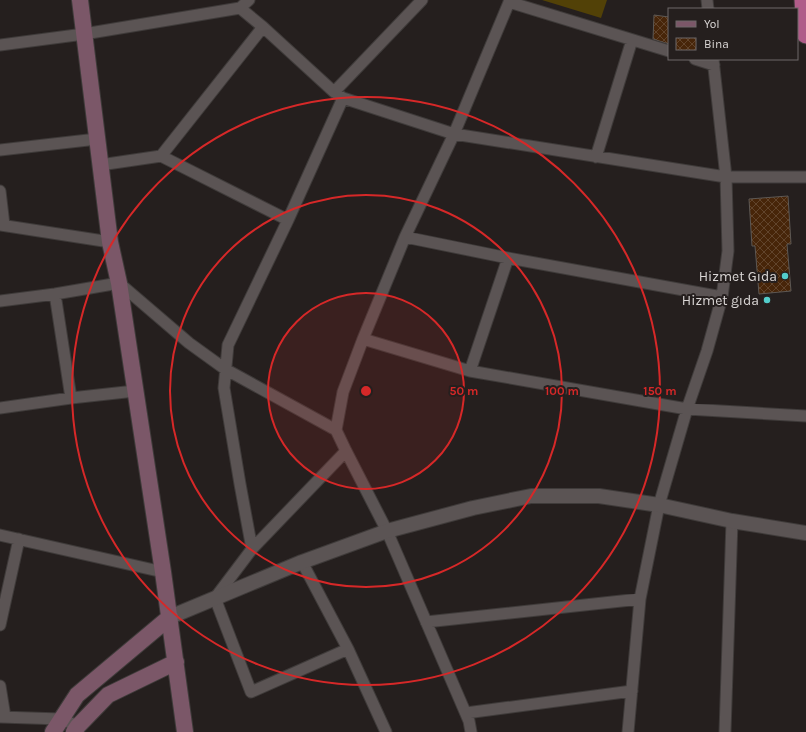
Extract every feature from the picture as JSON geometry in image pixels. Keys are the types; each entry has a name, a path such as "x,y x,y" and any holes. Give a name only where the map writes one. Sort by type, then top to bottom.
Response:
{"highway":[{"path":"804,0 806,34"}],"main road":[{"path":"80,0 110,242 119,283 170,617 185,732"},
{"path":"57,726 77,695 170,617"},
{"path":"76,729 108,695 176,662"}],"street":[{"path":"0,45 84,34 240,8 249,0"},
{"path":"252,549 224,388 228,345 288,220 339,95 422,0"},
{"path":"336,430 343,392 363,339 405,237 454,134 510,1 668,51"},
{"path":"240,8 339,95 454,134 726,177 806,177"},
{"path":"160,156 263,27"},
{"path":"596,156 632,40"},
{"path":"628,732 640,599 659,505 687,408 707,351 722,297 728,251 726,177 714,62 701,60"},
{"path":"0,150 97,139"},
{"path":"100,165 160,156 288,220"},
{"path":"0,191 2,225 110,242"},
{"path":"405,237 508,258 722,297"},
{"path":"470,371 508,258"},
{"path":"0,301 55,294 119,283 189,343 225,369 336,430 387,531 466,713 471,732"},
{"path":"55,294 71,398"},
{"path":"363,339 470,371 687,408 806,416"},
{"path":"0,408 135,391"},
{"path":"215,598 252,549 346,451"},
{"path":"170,617 302,562 387,531 473,508 531,496 599,496 659,505 732,521 806,533"},
{"path":"725,732 732,521"},
{"path":"0,535 163,572"},
{"path":"0,625 19,539"},
{"path":"302,562 348,649 386,732"},
{"path":"215,598 251,692 348,649"},
{"path":"426,622 640,599"},
{"path":"0,686 3,717 76,729"},
{"path":"466,713 632,691"}],"shaded area":[{"path":"542,0 607,0 601,18"}],"building":[{"path":"654,15 668,17 668,44 653,39"},
{"path":"788,196 791,244 787,244 791,291 759,294 755,246 752,246 749,199"}],"place":[{"name":"Hizmet Gıda","path":"785,276"},
{"name":"Hizmet gıda","path":"767,300"}]}
